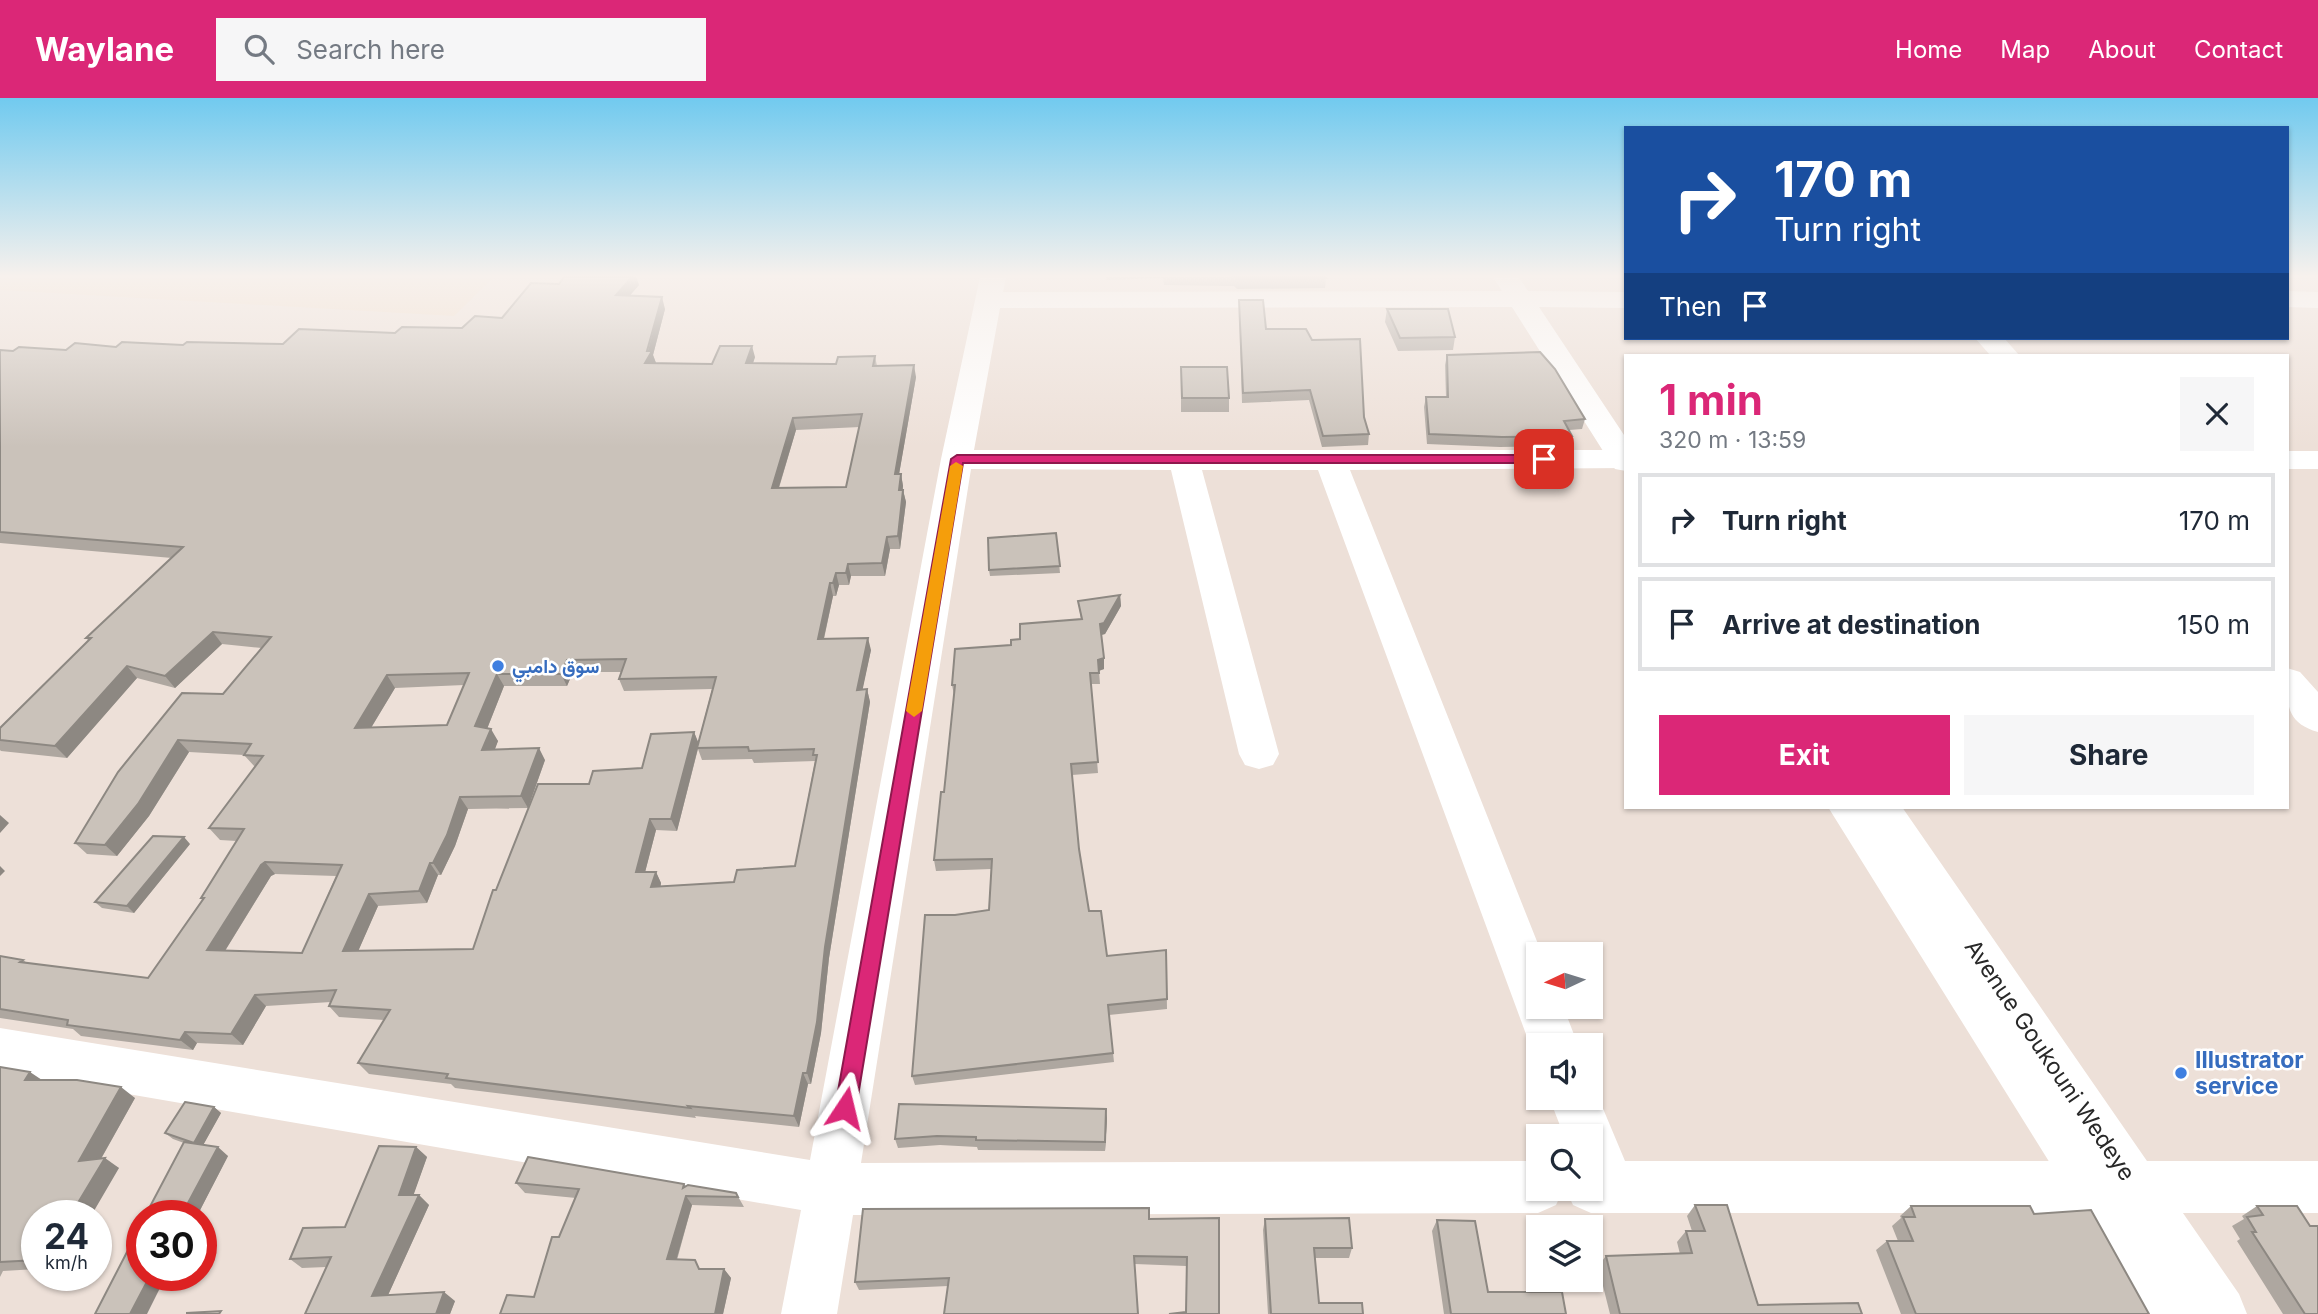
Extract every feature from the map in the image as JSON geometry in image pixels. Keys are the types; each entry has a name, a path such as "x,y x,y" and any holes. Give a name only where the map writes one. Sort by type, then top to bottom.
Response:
{"street":[{"path":"809,1314 957,459 982,334"},
{"path":"1550,334 1624,458"},
{"path":"1557,334 1624,423"},
{"path":"1991,340 2004,354"},
{"path":"957,459 1624,460"},
{"path":"1330,460 1526,971"},
{"path":"2289,460 2318,460"},
{"path":"1184,461 1259,754"},
{"path":"2289,684 2318,718"},
{"name":"Avenue Goukouni Wedeye","path":"1850,809 2115,1188 2219,1314"},
{"name":"Avenue Goukouni Wedeye","path":"1881,809 2115,1188 2176,1314"},
{"path":"0,1050 831,1189 1526,1187"},
{"path":"1603,1187 2318,1187"}],"building":[{"name":"سوق دامبي","path":"294,334 652,334 647,351 652,351 645,363 712,364 720,346 752,346 746,363 836,364 838,357 875,356 873,366 914,365 895,474 901,474 899,490 903,490 898,536 887,537 882,563 848,564 846,573 836,573 833,583 830,583 818,639 868,638 857,690 867,689 825,947 817,1022 807,1073 803,1073 794,1116 688,1106 690,1108 446,1078 448,1074 358,1063 390,1010 329,1006 336,990 255,995 231,1034 185,1032 180,1040 67,1025 68,1020 0,1009 0,956 23,960 20,962 148,978 204,898 201,898 244,829 209,828 263,756 244,755 251,744 178,740 138,804 105,845 75,843 118,772 182,693 223,694 271,637 213,632 165,676 127,666 55,746 0,740 0,728 91,638 86,638 183,547 0,532 0,350 13,351 19,347 66,350 75,343 116,347 122,342 183,345 187,342 283,344","holes":["862,414 846,487 772,488 793,418","626,659 619,679 716,677 697,748 748,747 749,751 814,749 813,755 817,755 795,866 737,870 734,882 651,887 656,872 636,872 650,819 671,819 694,732 651,734 642,768 593,771 589,784 538,784 496,890 493,890 473,949 343,951 369,894 419,891 430,863 433,863 447,835 460,797 521,796 539,748 482,750 491,729 475,726 497,674 561,674 567,660","469,673 447,725 355,728 387,675","265,862 342,865 302,953 207,950"]},
{"path":"1240,334 1309,334 1312,340 1360,339 1364,417 1369,434 1323,436 1310,390 1243,393"},
{"path":"1398,334 1454,334 1455,337 1400,338"},
{"path":"1540,352 1555,369 1585,419 1564,421 1572,436 1429,434 1426,397 1448,397 1447,355"},
{"path":"1181,367 1227,367 1229,398 1182,398"},
{"path":"1056,533 1060,566 989,570 988,538"},
{"path":"1120,595 1104,623 1100,624 1104,658 1098,660 1099,673 1090,673 1098,762 1071,764 1079,849 1089,911 1101,911 1107,956 1166,950 1167,999 1108,1005 1113,1053 912,1076 925,915 955,915 989,910 992,859 934,860 955,685 952,685 955,649 1011,645 1011,640 1020,639 1020,624 1082,619 1078,601"},
{"path":"153,836 184,837 127,906 95,902"},
{"path":"0,1067 30,1072 25,1080 77,1080 121,1087 79,1161 105,1158 80,1200 21,1200 21,1261 0,1262"},
{"path":"185,1102 214,1107 194,1143 165,1133"},
{"path":"899,1104 1106,1109 1105,1142 976,1140 976,1137 937,1136 895,1139"},
{"path":"184,1142 218,1147 190,1200 153,1200"},
{"path":"379,1146 416,1147 399,1195 419,1195 372,1296 444,1292 436,1314 305,1314 331,1257 290,1259 303,1228 345,1227"},
{"path":"528,1157 684,1184 683,1188 688,1185 736,1193 738,1197 686,1196 667,1259 695,1260 699,1269 724,1269 715,1314 500,1314 507,1295 534,1297 552,1237 559,1237 579,1189 516,1183"},
{"path":"1695,1205 1727,1205 1758,1305 1858,1303 1862,1314 1620,1314 1606,1256 1692,1253 1686,1231 1705,1231"},
{"path":"1911,1206 2030,1206 2034,1214 2091,1210 2149,1314 1916,1314 1887,1241 1913,1241 1903,1217 1915,1217"},
{"path":"2257,1206 2297,1206 2310,1226 2318,1226 2318,1314 2305,1314 2252,1232 2256,1232 2247,1217 2263,1215"},
{"path":"1149,1208 1149,1219 1219,1218 1219,1314 1169,1314 1186,1312 1187,1257 1134,1256 1138,1314 944,1314 949,1278 855,1282 863,1209"},
{"path":"1349,1218 1352,1248 1314,1248 1319,1303 1362,1303 1363,1314 1271,1314 1265,1219"},
{"path":"1437,1220 1475,1221 1488,1292 1562,1292 1566,1314 1451,1314"},
{"path":"126,1254 126,1291 142,1291 130,1314 95,1314 107,1291 112,1291 112,1281"},
{"path":"221,1311 219,1314 187,1314 187,1313"}],"slow traffic":[{"path":"914,711 956,466"}],"place":[{"name":"سوق دامبي","path":"498,666"},
{"name":"Illustrator service","path":"2181,1073"}],"route":[{"path":"845,1108 957,459 1544,459"}]}
